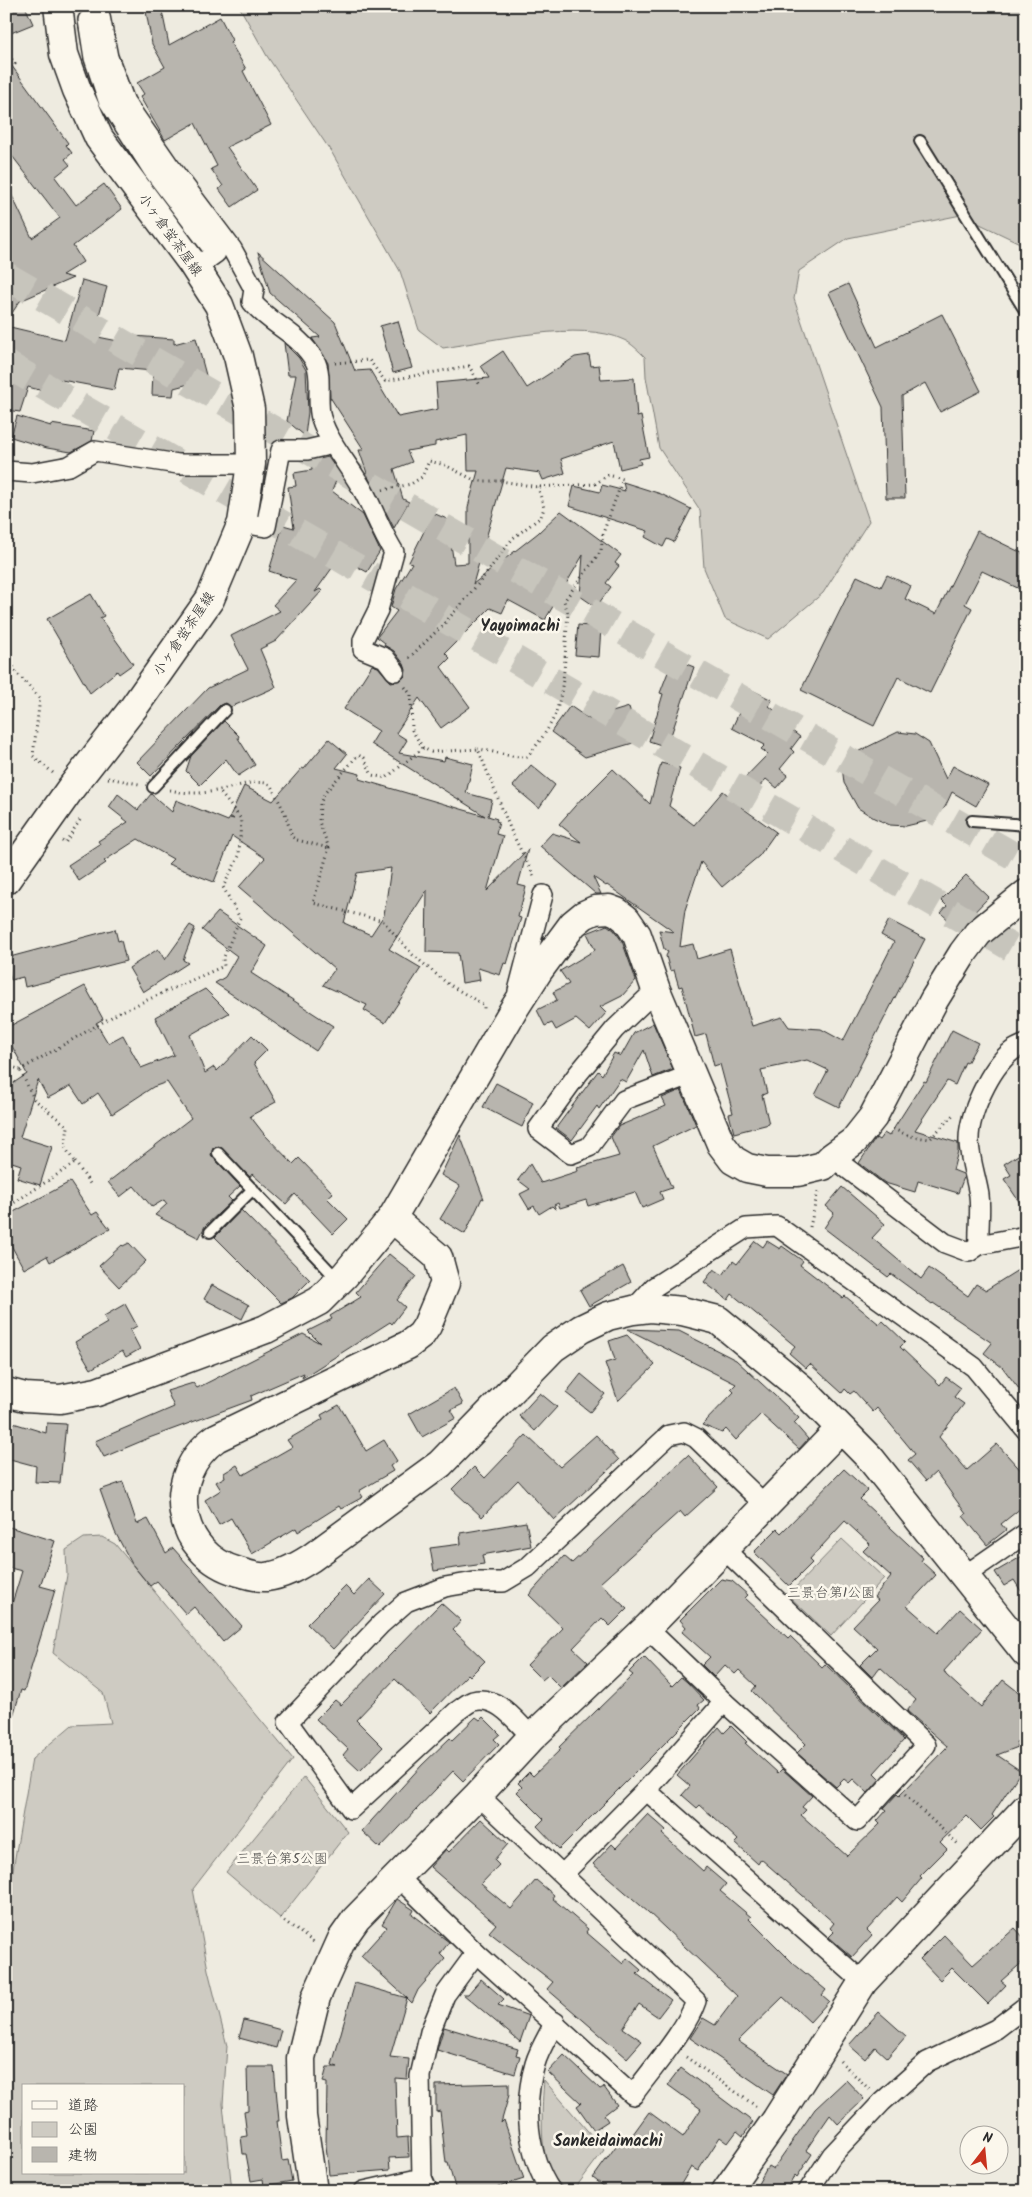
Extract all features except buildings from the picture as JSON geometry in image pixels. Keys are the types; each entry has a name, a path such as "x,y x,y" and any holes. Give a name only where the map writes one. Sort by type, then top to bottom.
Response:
{"street":[{"name":"小ヶ倉蛍茶屋線","path":"6,880 71,788 134,707 210,599 242,522 251,464 250,408 238,356 219,306 195,268 99,138 77,90 64,54 58,6"},
{"path":"87,6 94,58 108,100 153,170 216,253 195,268"},
{"path":"98,6 108,57 125,102 168,164 232,249 254,289 252,302 260,312 290,331 307,347 317,364 321,417 333,444 365,493 382,534 394,552 378,610 362,640 363,649 385,658 394,672"},
{"path":"242,522 266,527 281,450 307,450 333,444"},
{"path":"6,471 32,473 69,466 95,451 178,464 251,464"},
{"path":"6,1392 26,1397 60,1399 97,1392 266,1329 319,1301 339,1281 392,1218 514,1009 539,970 573,924 584,915 601,909 617,912 626,919 637,935 656,990 721,1144 733,1160 747,1168 767,1172 798,1172 828,1161 854,1141 873,1117 934,1000 963,953 978,933 1026,894"},
{"path":"514,1009 543,895"},
{"path":"656,990 615,1029 577,1075 538,1129 570,1154 589,1147 624,1100 692,1074"},
{"path":"979,1245 979,1197 971,1164 969,1140 974,1114 984,1088 995,1070 1012,1050 1026,1044"},
{"path":"828,1161 945,1242 969,1252 979,1245 1026,1236"},
{"path":"392,1218 438,1257 445,1283 436,1308 421,1335 408,1345 216,1438 202,1450 192,1465 183,1495 186,1526 192,1539 206,1555 232,1570 264,1577 289,1572 440,1464 553,1348 581,1328 608,1316 633,1310 673,1310 700,1314 718,1320 801,1388 870,1458 1026,1653"},
{"path":"633,1310 654,1287 746,1228 777,1226 974,1367 1026,1430"},
{"path":"313,2191 302,2116 301,2058 316,1997 334,1956 356,1919 478,1795 532,1737 647,1628 725,1550 765,1505 840,1429"},
{"path":"532,1737 502,1707 489,1702 473,1701 456,1712 352,1808 288,1722 381,1624 406,1602 445,1587 474,1582 502,1582 528,1568 670,1434 684,1432 696,1438 765,1505"},
{"path":"964,1576 1026,1533"},
{"path":"647,1628 724,1702 857,1821 926,1745 725,1550"},
{"path":"563,1874 646,1790 724,1702"},
{"path":"646,1790 863,1982"},
{"path":"397,1876 476,1953 555,2022 633,2095 669,2046 696,2001 478,1795"},
{"path":"726,2191 776,2120 863,1982 1026,1808"},
{"path":"364,2191 425,2184 420,2076 428,2040 445,1995 476,1953"},
{"path":"808,2191 832,2155 882,2102 928,2062 996,2029 1026,2006"},
{"path":"551,2191 542,2177 531,2144 529,2115 530,2084 535,2063 555,2022"}],"lane":[{"path":"920,141 1026,312"},
{"path":"153,787 225,710"},
{"path":"972,821 1026,825"},
{"path":"218,1152 339,1281"},
{"path":"210,1232 253,1189"}],"path":[{"path":"6,51 14,64 6,68"},
{"path":"317,364 369,360 385,382 469,366 481,387"},
{"path":"365,493 411,484 422,477 429,461 445,465 476,481 501,481 538,487 595,484 608,475 623,480 603,533 601,551 564,601 568,613 560,698 555,714 538,745 527,757 517,758 496,751 478,749 430,752 423,748 412,730 411,695 394,672 444,624 479,583 513,538 541,517 544,508 538,487"},
{"path":"6,648 14,671 40,698 33,756 71,788"},
{"path":"423,748 386,778 372,775 364,758 358,755 324,794 320,804 319,822 330,848 313,903 383,921 413,955 448,984 484,1005 484,1014"},
{"path":"478,749 512,833 543,895"},
{"path":"107,778 183,794 218,791 258,781 270,784 285,813 292,837 330,848"},
{"path":"20,1070 120,1012 224,966 224,959 240,918 223,887 239,856 241,818 218,791"},
{"path":"42,829 65,843 81,818"},
{"path":"6,1064 20,1070 34,1098 68,1127 65,1147 91,1185"},
{"path":"873,1117 886,1126 910,1136 930,1139 954,1114 974,1114"},
{"path":"6,1208 75,1162 73,1160"},
{"path":"806,1247 828,1161"},
{"path":"891,1783 976,1861"},
{"path":"280,1918 334,1956"},
{"path":"824,2045 882,2102"},
{"path":"669,2046 776,2120"}],"green space":[{"path":"239,6 1026,6 1026,246 961,215 848,238 799,271 794,299 869,521 823,593 768,639 725,619 704,568 700,510 659,448 646,377 645,357 629,343 606,334 585,331 561,331 443,348 419,330 400,271 332,153 267,56"},
{"path":"102,1537 115,1544 293,1759 193,1889 208,1970 227,2046 223,2104 232,2191 6,2191 6,1910 32,1759 72,1725 111,1723 103,1693 53,1653 67,1575 66,1550 84,1538"},
{"name":"三景台第1公園","path":"842,1539 884,1578 831,1636 788,1595"},
{"name":"三景台第5公園","path":"304,1777 348,1832 280,1918 226,1872"},
{"path":"544,2080 604,2150 573,2191 567,2191 558,2182 547,2164 542,2128"}],"tunnel":[{"path":"6,276 1026,863"},
{"path":"6,364 1026,956"}],"district":[{"name":"Yayoimachi","path":"520,626"},
{"name":"Sankeidaimachi","path":"608,2141"}]}
